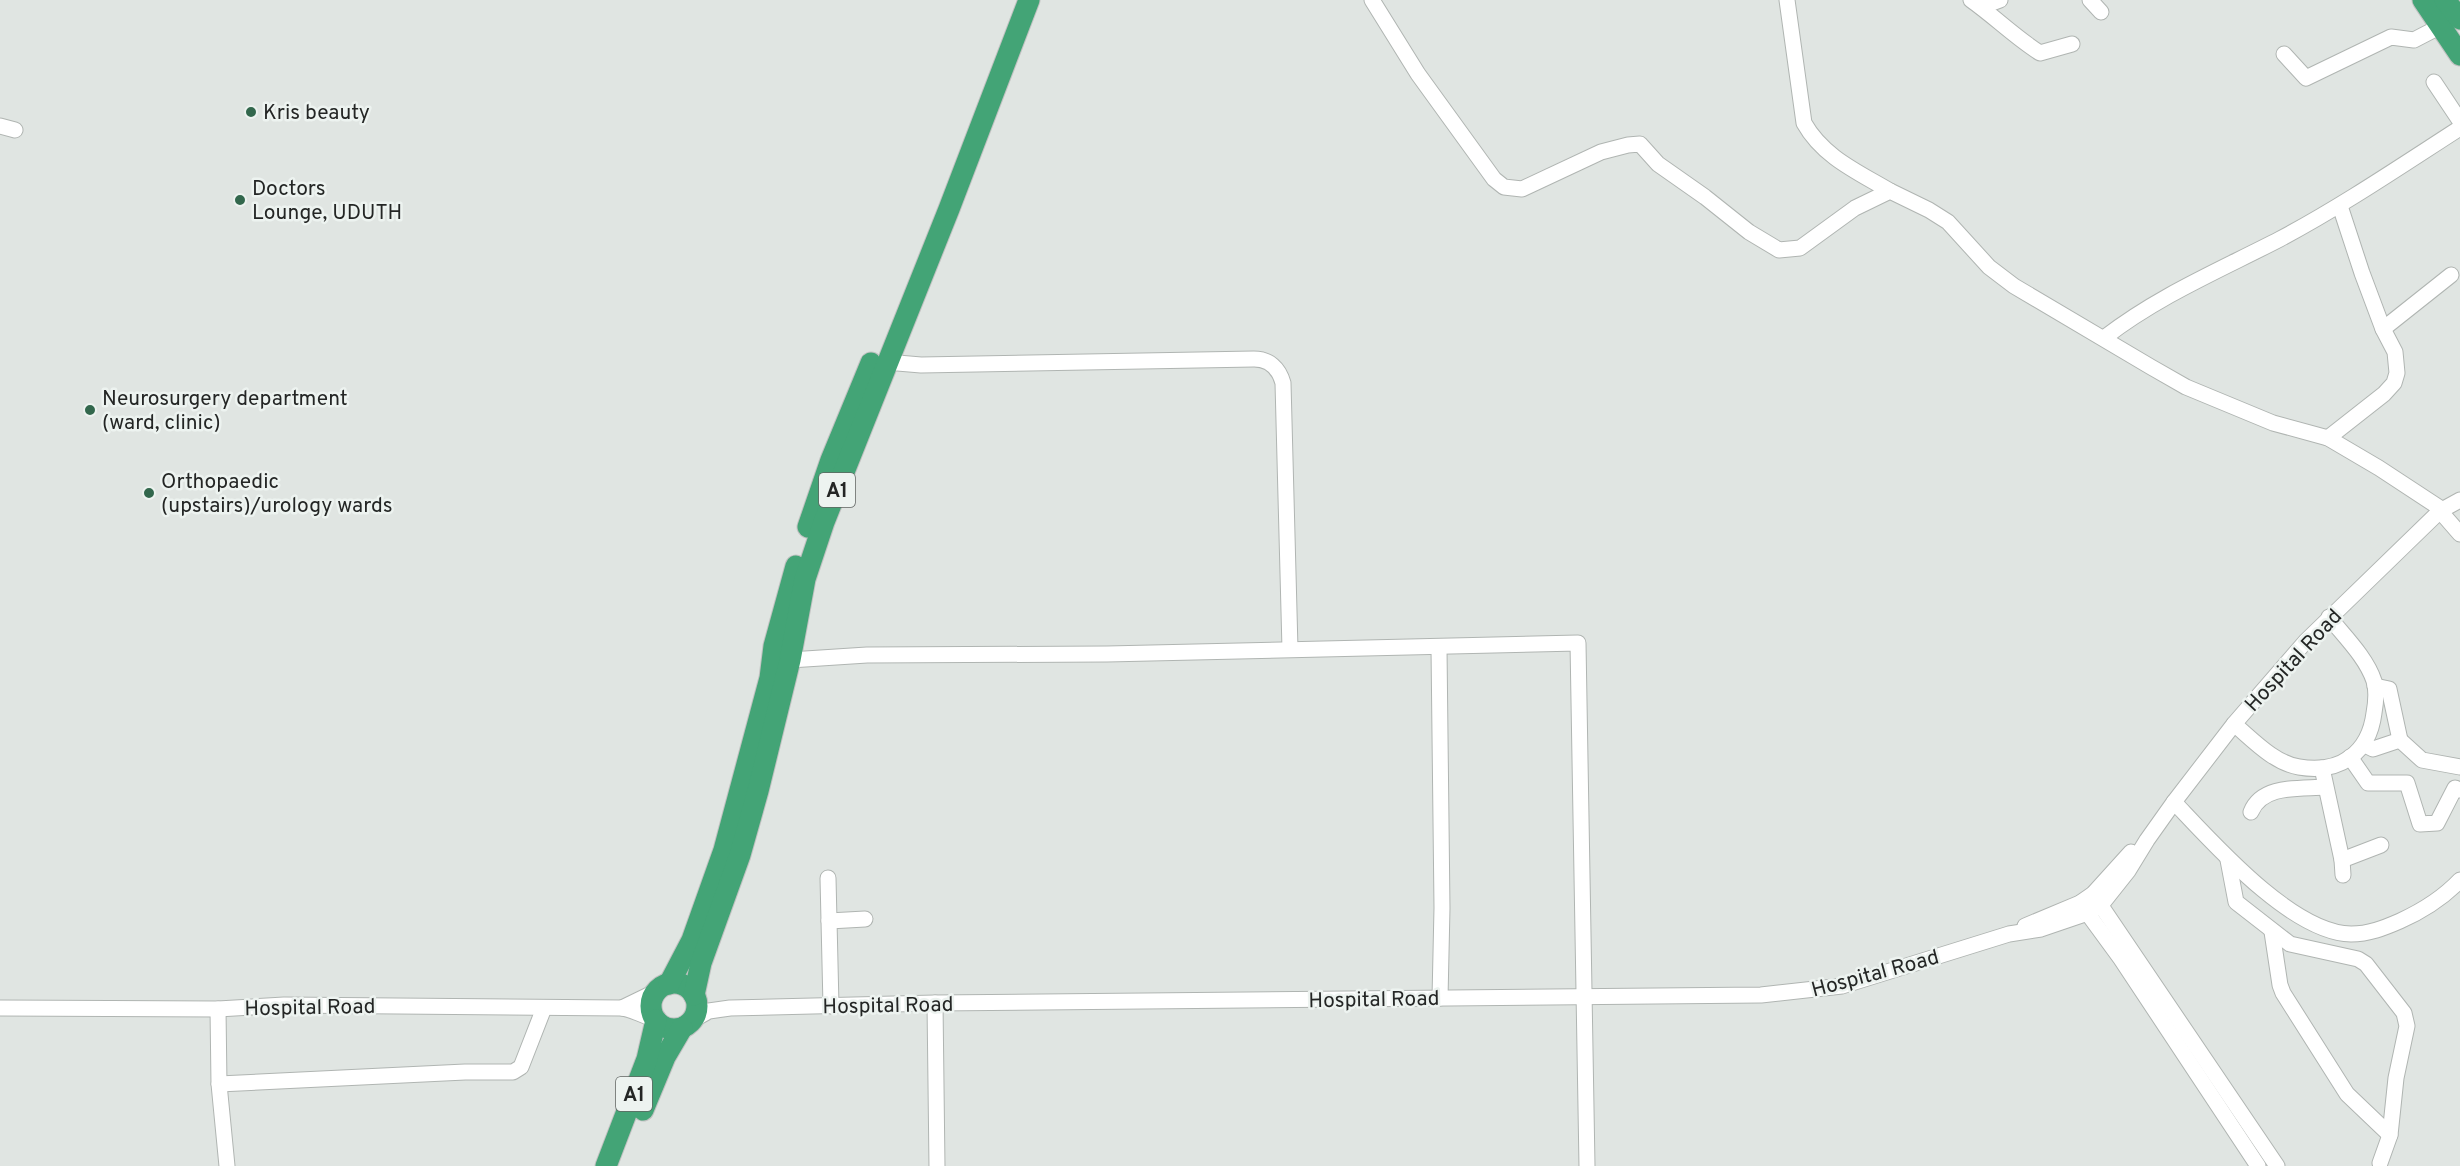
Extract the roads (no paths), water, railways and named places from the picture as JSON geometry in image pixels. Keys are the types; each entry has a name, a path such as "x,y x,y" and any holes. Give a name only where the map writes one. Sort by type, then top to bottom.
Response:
{"highway":[{"name":"A1","path":"663,988 692,940 724,850 770,678 774,646 785,602 831,460 941,192 1014,0"},
{"name":"A1","path":"694,996 702,958 740,855 790,660 806,579 813,556 886,362 949,209 1029,0"},
{"path":"2423,0 2460,55"},
{"path":"2445,0 2460,19"},
{"path":"682,985 694,996 696,1012 687,1024 666,1028 652,1019 651,1007 663,988 682,985"},
{"name":"A1","path":"606,1166 651,1045 652,1019"},
{"name":"A1","path":"621,1166 662,1064 687,1024"}],"street":[{"path":"1372,0 1418,74 1494,179 1504,187 1522,189 1601,152 1640,144 1658,165 1705,197 1749,232 1779,250 1786,251 1800,248 1855,208 1890,191"},
{"path":"1787,0 1804,123 1836,160 1948,222 1989,267 2014,286 2186,387 2273,423 2328,438 2379,468 2442,511 2460,534"},
{"path":"1976,3 2000,0"},
{"path":"2090,0 2101,12"},
{"path":"1976,3 2040,53 2072,44"},
{"path":"2284,54 2306,78 2391,37 2414,40 2439,27"},
{"path":"2434,81 2460,121"},
{"path":"2104,338 2130,318 2177,291 2340,206 2460,128"},
{"path":"2328,438 2384,394 2394,383 2397,373 2395,352 2383,329 2340,206"},
{"path":"2383,329 2451,275"},
{"path":"886,362 921,365 1254,359 1270,363 1278,371 1283,382 1290,649"},
{"name":"Hospital Road","path":"730,1008 935,1003 1761,995 1803,992 1874,978 2009,934 2041,928 2090,904 2128,872 2146,840 2234,724 2329,617 2360,591 2442,511 2460,500"},
{"path":"2234,724 2279,761 2299,767 2322,768 2334,765 2350,757 2365,745 2373,725 2375,686 2360,656 2329,617"},
{"path":"790,660 867,655 1107,654 1578,643 1586,997 1587,1166"},
{"path":"1439,648 1442,896 1440,998"},
{"path":"2375,686 2389,689 2400,740 2422,760 2460,767"},
{"path":"2365,745 2373,749 2400,740"},
{"path":"2350,757 2368,783 2407,783 2420,824 2436,823 2455,788 2460,790"},
{"path":"2322,768 2342,868 2381,845"},
{"path":"2251,812 2259,799 2269,793 2325,787"},
{"path":"2174,802 2228,860 2301,918 2319,926 2349,934 2370,932 2418,913 2460,880"},
{"path":"2228,860 2236,903 2290,944 2358,959 2366,964 2404,1014 2407,1026 2396,1078 2390,1135 2380,1163"},
{"path":"828,878 831,1006"},
{"path":"2090,904 2265,1162"},
{"path":"829,921 865,919"},
{"path":"2272,932 2283,993 2347,1094 2390,1135"},
{"path":"621,1008 663,988"},
{"path":"694,996 708,1004 730,1008"},
{"path":"935,1003 937,1166"},
{"name":"Hospital Road","path":"0,1008 218,1010 284,1005 621,1008"},
{"path":"219,1084 465,1072 513,1072 521,1066 544,1008"},
{"path":"621,1008 636,1011 652,1019"},
{"path":"687,1024 709,1011 730,1008"},
{"path":"218,1010 219,1084 227,1166"}],"place":[{"name":"Kris beauty","path":"251,112"},
{"name":"Doctors Lounge, UDUTH","path":"240,200"},
{"name":"Neurosurgery department (ward, clinic)","path":"90,410"},
{"name":"Orthopaedic (upstairs)/urology wards","path":"149,493"}]}
